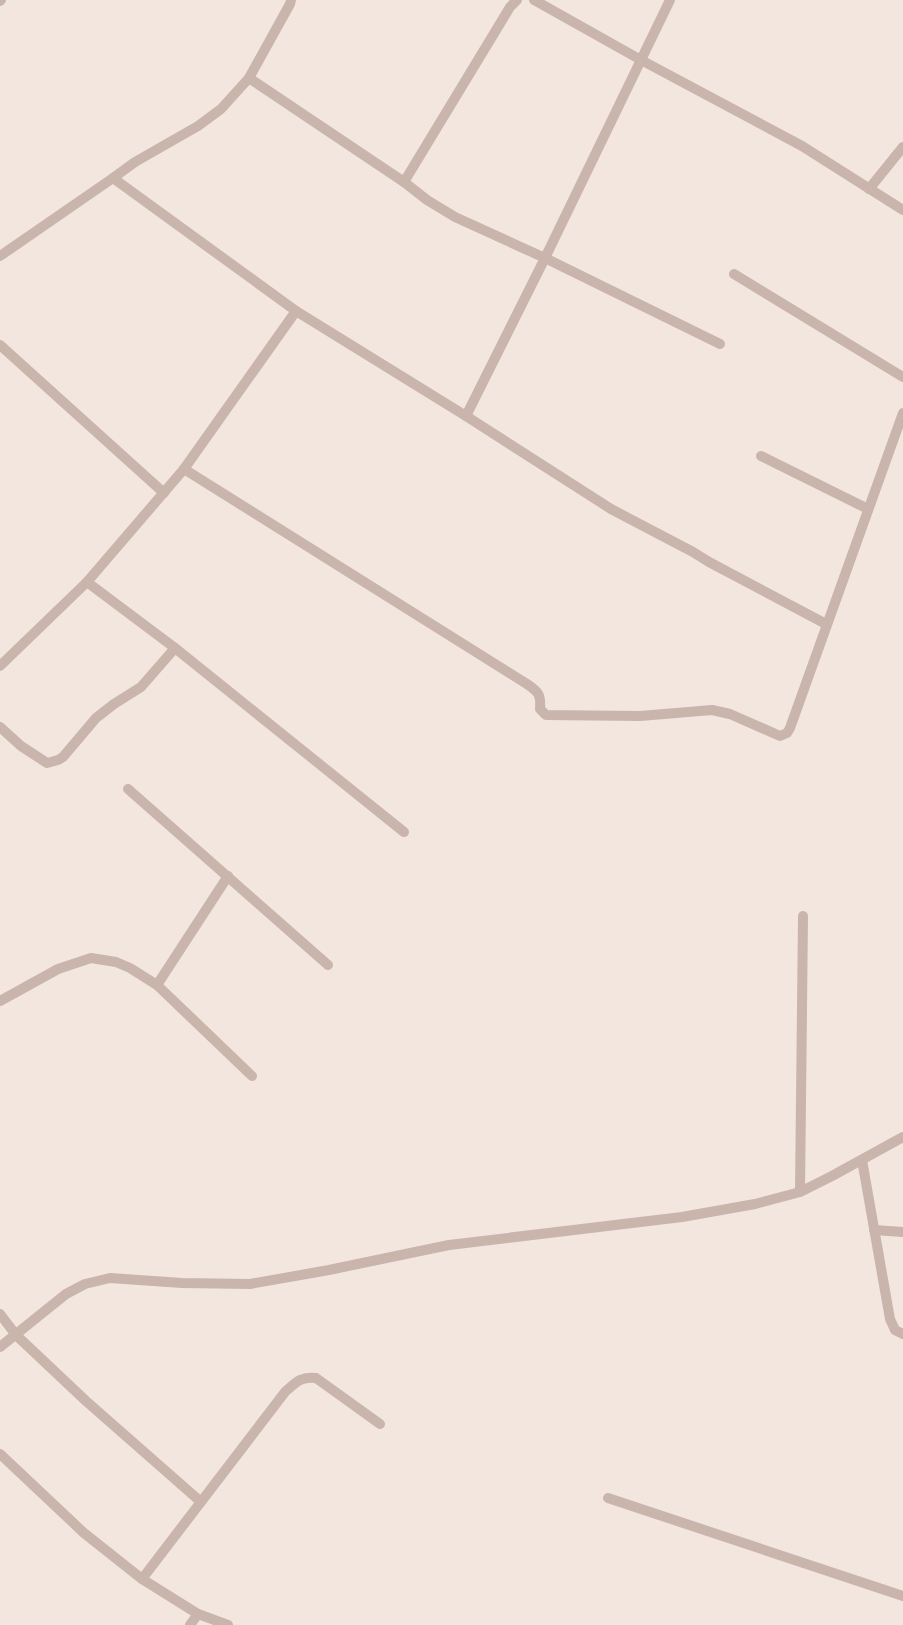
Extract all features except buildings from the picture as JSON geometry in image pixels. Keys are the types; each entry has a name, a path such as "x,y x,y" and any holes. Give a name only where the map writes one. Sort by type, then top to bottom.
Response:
{"street":[{"path":"0,256 135,162 198,126 221,109 250,78 291,0"},
{"path":"404,182 510,7 517,0"},
{"path":"534,0 640,60 802,146 903,210"},
{"path":"466,416 545,258 670,0"},
{"path":"250,78 404,182 427,200 455,217 545,258 720,344"},
{"path":"869,189 903,147"},
{"path":"113,178 296,311 466,416 611,509 826,624"},
{"path":"734,274 903,377"},
{"path":"0,666 86,582 164,493 184,469 296,311"},
{"path":"0,345 164,493"},
{"path":"184,469 527,684 538,693 540,698 540,709 546,715 640,716 712,710 730,714 780,736 787,733 790,728 826,624 903,413"},
{"path":"761,456 868,509"},
{"path":"86,582 175,648 404,832"},
{"path":"0,727 21,746 47,763 58,760 63,757 104,711 141,687 175,648"},
{"path":"128,789 328,965"},
{"path":"157,986 228,876"},
{"path":"800,1192 803,916"},
{"path":"0,1001 58,969 91,958 116,962 130,968 157,986 252,1076"},
{"path":"0,1347 66,1294 85,1284 110,1278 182,1283 250,1284 329,1270 449,1245 682,1217 755,1204 800,1192 903,1137"},
{"path":"862,1160 890,1319 895,1330 903,1334"},
{"path":"874,1230 903,1232"},
{"path":"0,1314 16,1335 86,1401 201,1502"},
{"path":"142,1579 285,1392 296,1381 307,1377 316,1378 380,1424"},
{"path":"0,1454 84,1533 142,1579 198,1614 228,1625"},
{"path":"608,1498 903,1596"},
{"path":"190,1625 198,1614"}]}
